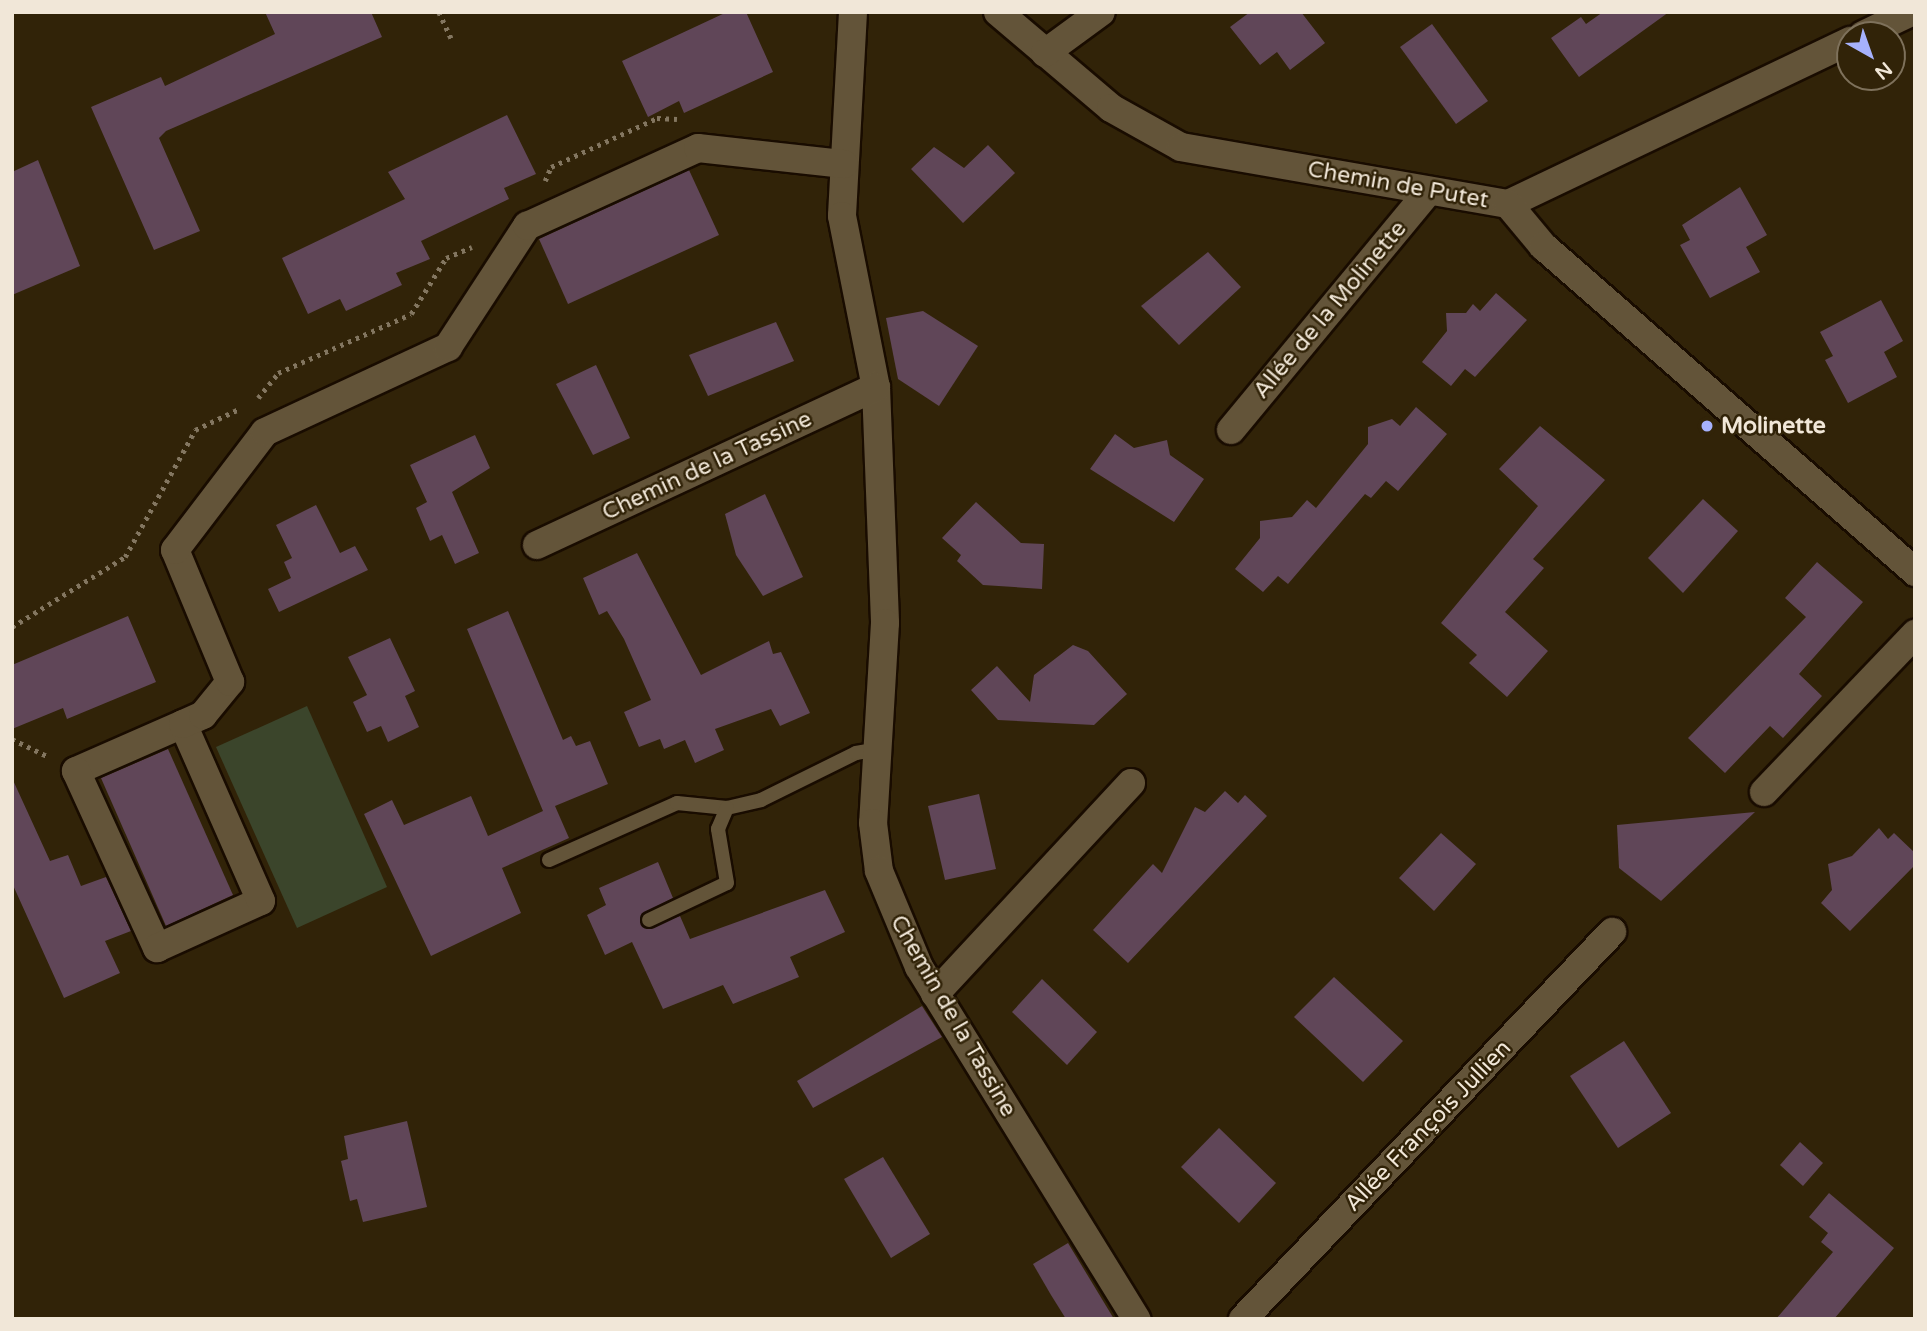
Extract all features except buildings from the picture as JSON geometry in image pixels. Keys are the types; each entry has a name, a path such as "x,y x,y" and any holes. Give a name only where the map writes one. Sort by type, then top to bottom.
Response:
{"street":[{"name":"Chemin de la Tassine","path":"853,12 842,216 876,387 885,623 873,823 879,871 898,925 935,994 1136,1319"},
{"name":"Chemin de Putet","path":"998,12 1111,108 1181,147 1508,204 1836,48"},
{"path":"1045,53 1101,12"},
{"path":"183,724 261,901 157,948 76,771 203,715 230,682 174,550 265,432 448,347 527,226 698,148 844,164"},
{"name":"Allée de la Molinette","path":"1231,430 1429,191"},
{"path":"1508,204 1543,246 1915,572"},
{"name":"Chemin de la Tassine","path":"537,545 876,387"},
{"path":"1764,792 1915,634"},
{"path":"935,994 1130,783"},
{"name":"Allée François Jullien","path":"1243,1319 1612,932"}],"lane":[{"path":"549,860 677,803 727,808 790,789 856,753 878,750"},
{"path":"649,920 727,883 718,829 727,808"}],"path":[{"path":"439,12 451,38"},
{"path":"542,187 551,167 657,118 683,120"},
{"path":"12,627 125,557 195,430 256,401 278,373 411,314 446,258 480,244"}],"green space":[{"path":"307,706 387,887 297,928 216,747"}],"place":[{"name":"Molinette","path":"1707,426"}]}
